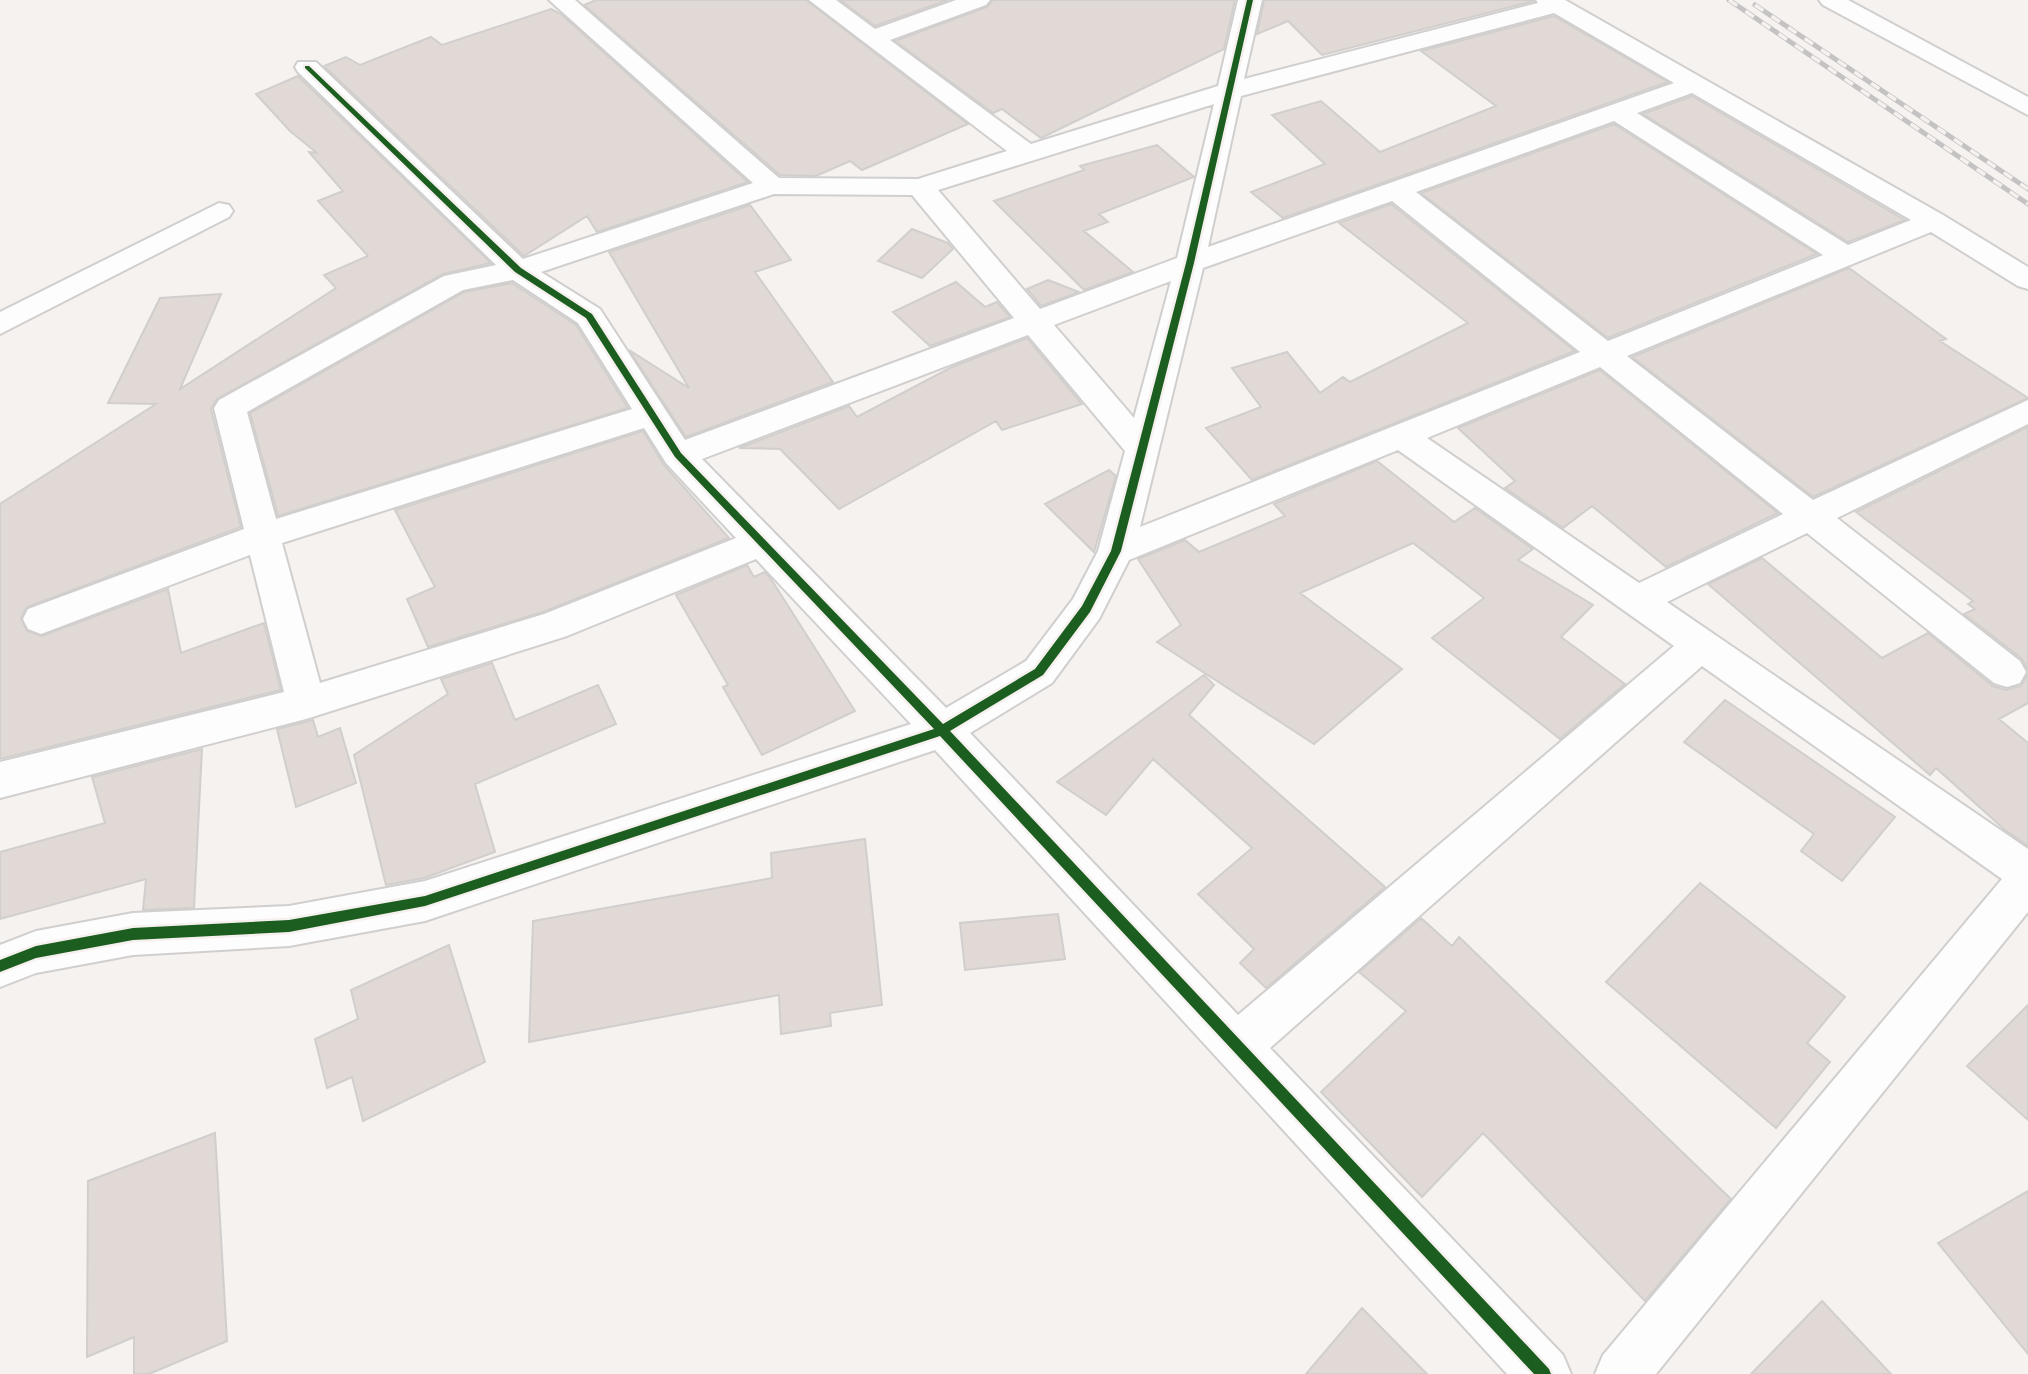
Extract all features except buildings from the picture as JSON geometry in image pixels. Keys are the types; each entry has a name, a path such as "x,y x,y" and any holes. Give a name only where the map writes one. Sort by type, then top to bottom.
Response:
{"street":[{"path":"561,0 772,186"},
{"path":"821,0 1029,155"},
{"path":"873,38 978,0"},
{"path":"0,966 36,952 133,934 289,926 425,901 941,731 1039,672 1086,609 1116,551 1190,263 1250,0"},
{"path":"1831,0 2028,107"},
{"path":"306,703 230,408 454,283 518,270 772,186 920,187 1229,91 1552,3 1933,221 2028,280"},
{"path":"307,67 518,270 589,316 678,455 941,731 1544,1374"},
{"path":"678,455 1190,263 1692,85"},
{"path":"1616,112 1844,256"},
{"path":"920,187 1142,449"},
{"path":"1396,190 2007,671"},
{"path":"0,324 219,211"},
{"path":"1116,551 1933,221"},
{"path":"1637,600 2028,411"},
{"path":"41,619 263,536 652,414"},
{"path":"1401,436 2028,873"},
{"path":"0,780 306,703 554,626 761,542"},
{"path":"1237,1046 1701,645"},
{"path":"1622,1374 2028,879"}],"railway":[{"path":"1729,0 2028,204"},
{"path":"1755,5 2028,189"}],"cycle path":[{"path":"0,966 36,952 133,934 289,926 425,901 941,731 1039,672 1086,609 1116,551 1190,263 1250,0"},
{"path":"307,67 518,270 589,316 678,455 957,746 1544,1374"}]}
